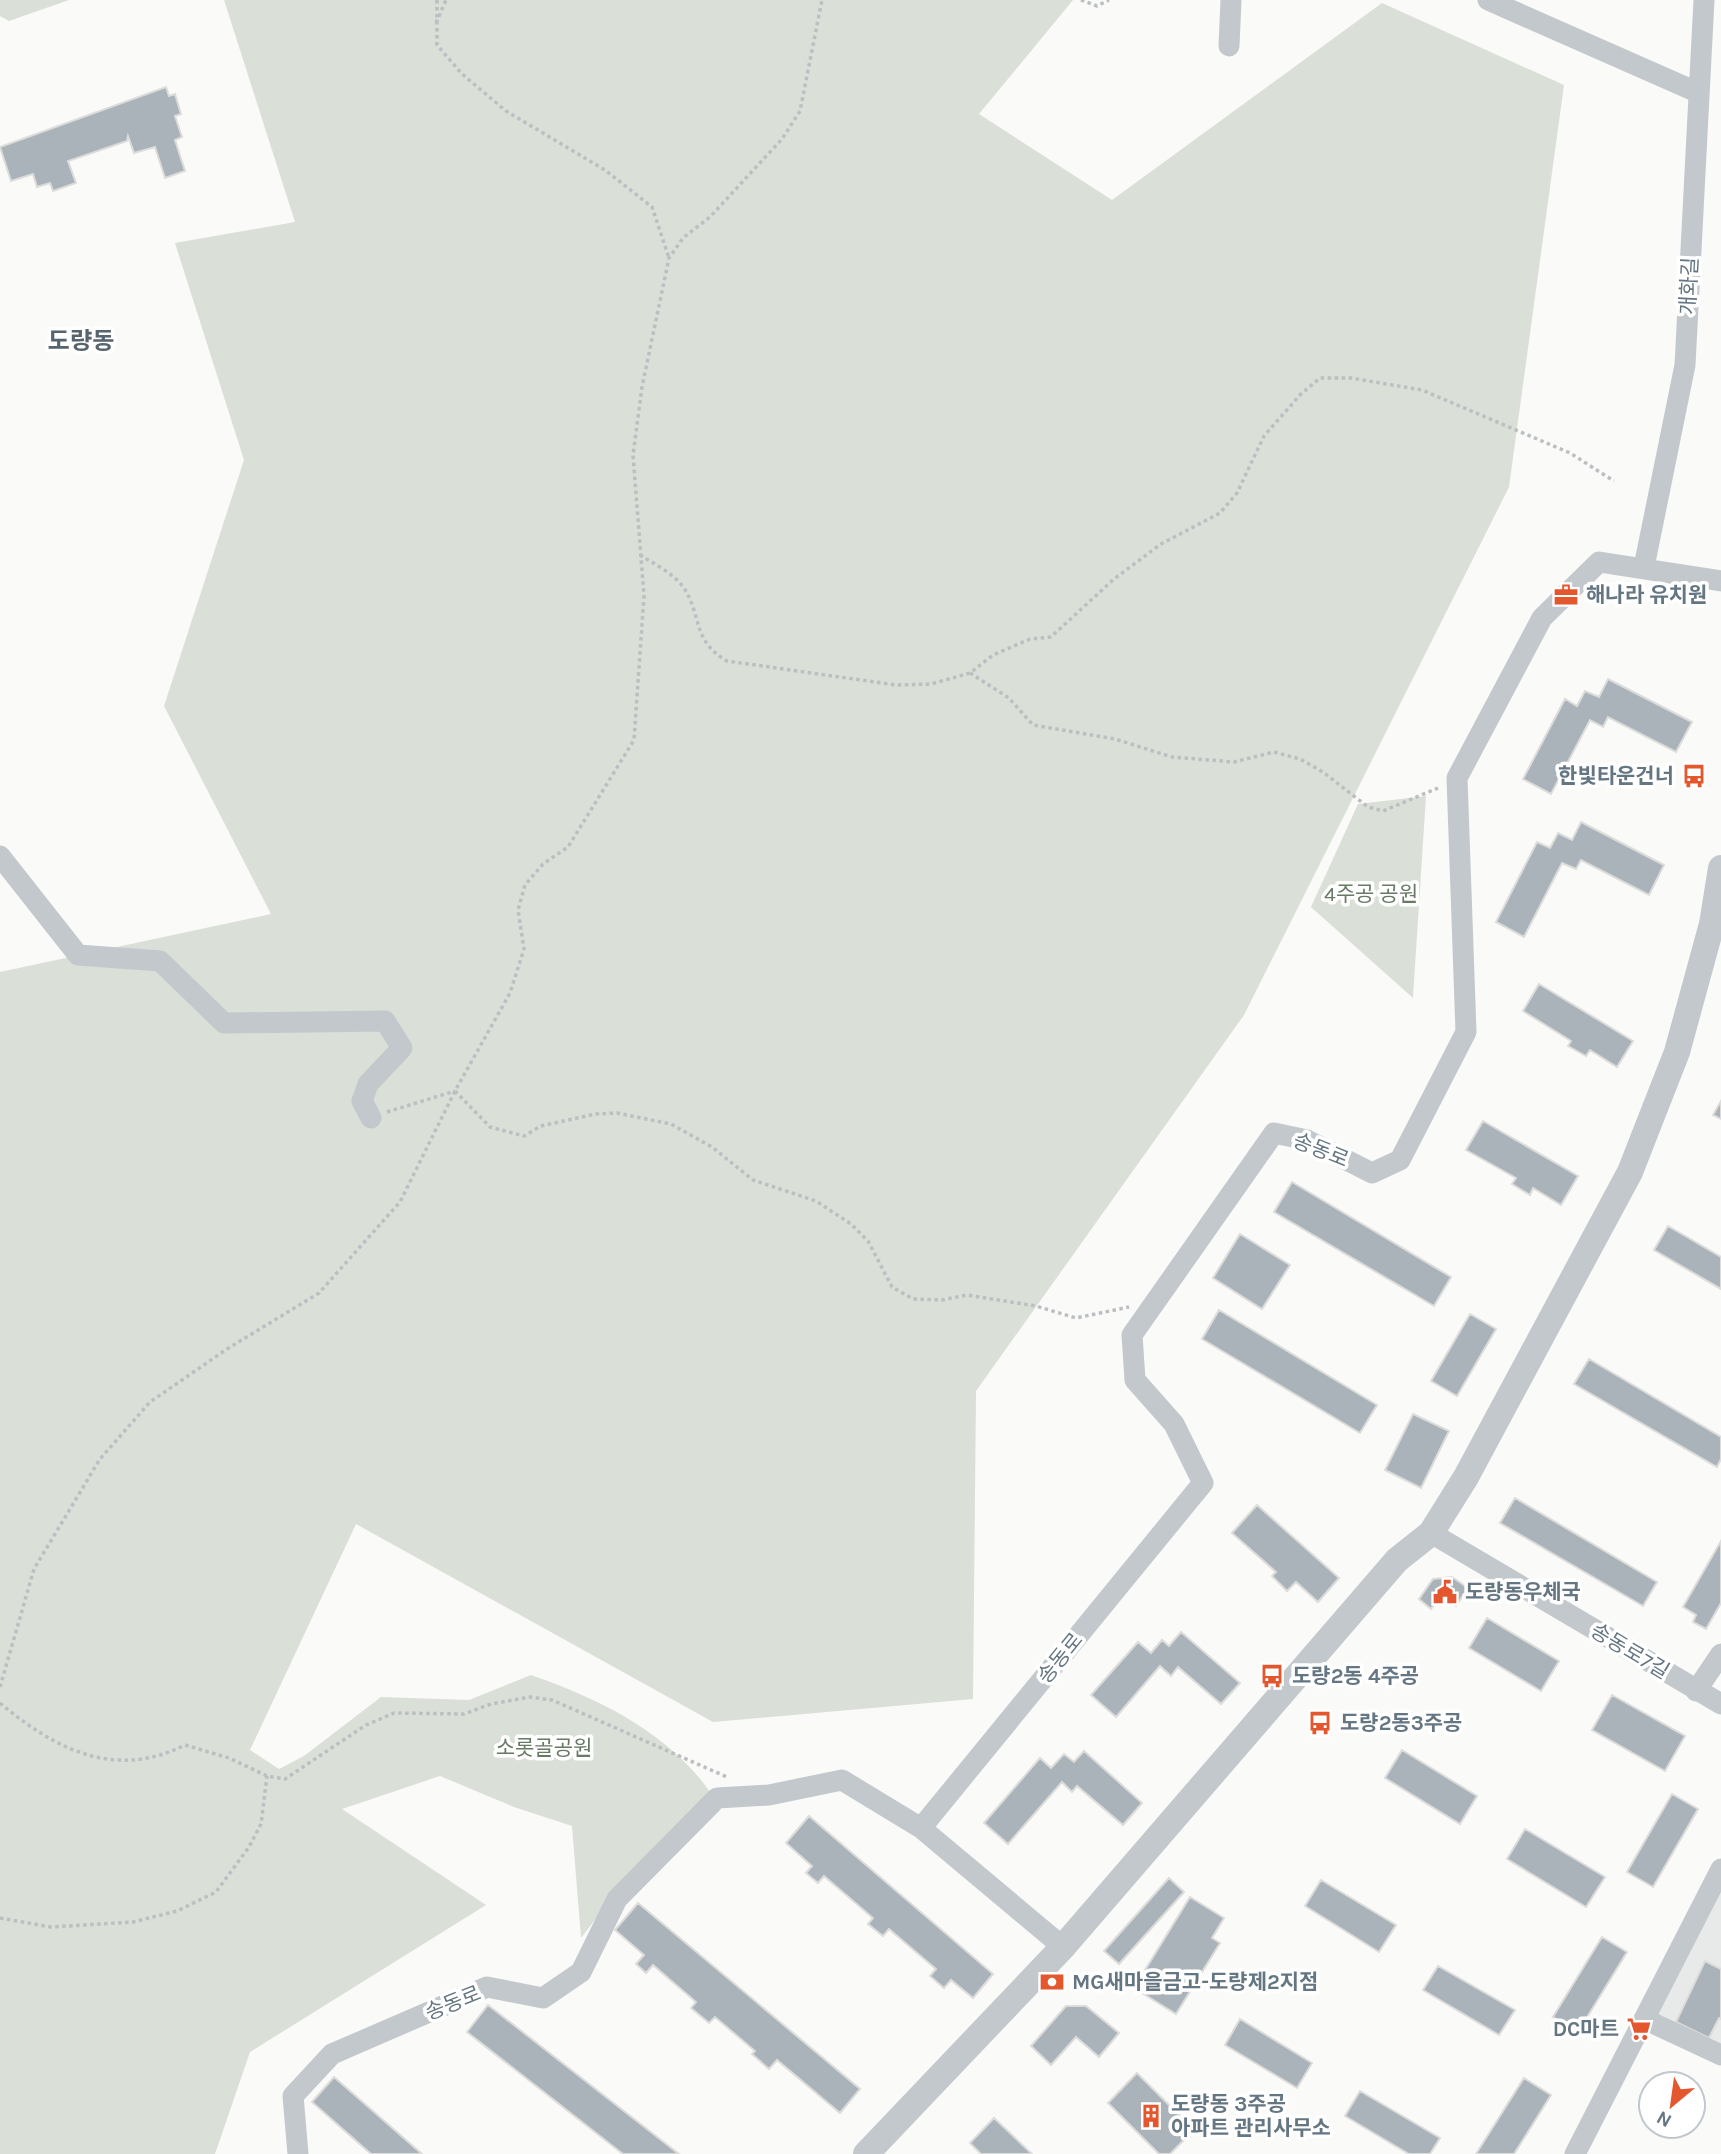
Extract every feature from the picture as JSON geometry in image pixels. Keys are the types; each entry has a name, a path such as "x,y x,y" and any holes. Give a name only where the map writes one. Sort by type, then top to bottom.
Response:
{"street":[{"path":"1229,46 1231,0"},
{"path":"1488,0 1699,93"},
{"name":"개화길","path":"1644,567 1685,365 1704,0"},
{"name":"송동로","path":"921,1828 1203,1483 1174,1424 1135,1380 1132,1335 1274,1133 1307,1140 1372,1173 1400,1160 1466,1032 1457,778 1542,618 1599,562 1721,581"},
{"path":"0,856 78,955 160,961 224,1023 385,1021 402,1048 368,1084 362,1101 371,1118"},
{"path":"866,2154 1063,1947 1397,1560 1431,1533 1466,1477 1561,1305 1630,1172 1677,1052 1712,924 1721,868"},
{"name":"송동로7길","path":"1431,1533 1721,1704"},
{"path":"1696,1690 1721,1654"},
{"name":"송동로","path":"298,2154 293,2096 332,2054 487,1987 543,1998 581,1972 617,1899 717,1798 758,1796 842,1780 921,1828 1063,1947"},
{"path":"1576,2154 1721,1868"},
{"path":"1644,2019 1721,2055"}],"path":[{"path":"437,0 437,45 462,74 506,111 606,170 652,207 669,258"},
{"path":"435,25 446,0"},
{"path":"0,1687 34,1569 100,1460 150,1402 227,1349 319,1293 400,1202 456,1091 510,993 524,949 518,910 525,885 543,864 568,847 634,740 644,596 633,455 642,387 669,258 683,238 710,217 782,139 800,111 822,0"},
{"path":"1081,0 1097,6 1109,0"},
{"path":"640,555 677,580 686,591 704,642 713,653 727,661 896,685 931,684 970,673 993,655 1030,639 1051,636 1114,579 1161,544 1220,513 1237,493 1264,436 1300,394 1320,378 1351,378 1422,390 1570,453 1614,481"},
{"path":"970,673 1009,698 1033,725 1115,739 1172,757 1234,762 1274,752 1300,759 1339,784 1354,799 1383,811 1438,788 1458,795"},
{"path":"371,1118 456,1091"},
{"path":"456,1091 490,1127 523,1136 541,1126 596,1114 617,1113 671,1124 712,1147 753,1180 816,1201 851,1224 869,1241 892,1287 913,1299 942,1300 967,1295 1036,1306 1076,1318 1114,1309 1153,1306"},
{"path":"0,1703 54,1740 75,1751 108,1761 121,1763 160,1758 186,1745 229,1758 267,1776 285,1779 366,1726 394,1713 464,1714 491,1704 530,1697 552,1700 670,1751 737,1781 758,1796"},
{"path":"0,1918 51,1927 133,1922 177,1911 216,1892 249,1847 261,1824 267,1776"}],"shaded area":[{"path":"1721,1869 1721,2055 1644,2019"}],"green space":[{"path":"0,0 69,0 9,21 0,16"},
{"name":"소롯골공원","path":"224,0 1073,0 979,114 1112,200 1382,3 1564,85 1509,487 1244,1015 976,1391 973,1699 713,1722 356,1524 250,1750 279,1769 304,1756 381,1697 469,1700 531,1675 606,1707 653,1735 693,1771 710,1792 610,1900 581,1938 572,1826 514,1807 440,1776 342,1809 486,1905 250,2052 215,2154 0,2154 0,972 271,914 164,706 244,460 175,243 295,222"},
{"name":"4주공 공원","path":"1426,796 1413,998 1311,907 1358,804"}],"building":[{"path":"166,87 169,96 175,94 181,114 175,116 182,137 175,140 185,171 165,178 155,147 134,153 128,136 127,141 68,161 76,183 53,191 50,183 37,187 33,174 11,181 0,147"},
{"path":"1608,679 1692,722 1676,752 1608,717 1603,727 1590,720 1551,794 1523,779 1565,699 1577,706 1585,691 1599,697"},
{"path":"1581,822 1664,865 1649,895 1581,860 1576,869 1562,863 1524,937 1496,922 1537,842 1550,848 1558,833 1572,840"},
{"path":"1539,984 1633,1041 1617,1067 1590,1050 1586,1056 1568,1046 1571,1041 1523,1011"},
{"path":"1721,1101 1721,1119 1713,1115"},
{"path":"1483,1121 1578,1176 1561,1205 1533,1188 1530,1195 1512,1184 1516,1178 1466,1150"},
{"path":"1292,1182 1451,1277 1434,1306 1274,1212"},
{"path":"1668,1226 1721,1257 1721,1289 1654,1250"},
{"path":"1240,1234 1290,1265 1262,1309 1213,1278"},
{"path":"1219,1310 1377,1405 1360,1433 1202,1339"},
{"path":"1470,1314 1496,1329 1457,1396 1431,1381"},
{"path":"1589,1359 1721,1437 1721,1459 1717,1467 1574,1384"},
{"path":"1413,1414 1449,1431 1421,1488 1385,1470"},
{"path":"1515,1498 1657,1582 1643,1606 1500,1523"},
{"path":"1257,1505 1339,1578 1318,1602 1296,1582 1287,1591 1272,1576 1276,1572 1232,1533"},
{"path":"1721,1541 1721,1603 1706,1629 1693,1622 1696,1615 1683,1607"},
{"name":"도량동우체국","path":"1452,1577 1468,1588 1456,1606 1441,1595 1431,1609 1419,1599 1433,1579"},
{"path":"1487,1618 1559,1661 1541,1691 1469,1648"},
{"path":"1181,1632 1240,1683 1221,1704 1178,1667 1171,1676 1160,1666 1116,1717 1091,1695 1138,1642 1151,1653 1162,1640 1169,1646"},
{"path":"1612,1695 1685,1736 1665,1771 1592,1730"},
{"path":"1402,1750 1477,1796 1460,1824 1385,1778"},
{"path":"1084,1751 1142,1803 1123,1825 1077,1786 1072,1792 1062,1782 1008,1844 984,1823 1040,1758 1051,1768 1064,1754 1074,1762"},
{"path":"1672,1794 1698,1809 1653,1887 1627,1872"},
{"path":"809,1816 993,1974 973,1998 951,1980 944,1988 930,1976 936,1969 889,1929 883,1936 868,1924 873,1918 824,1876 818,1883 806,1873 812,1866 786,1843"},
{"path":"1525,1829 1605,1877 1586,1907 1507,1859"},
{"path":"1169,1878 1184,1892 1119,1964 1104,1951"},
{"path":"1321,1880 1396,1925 1379,1952 1305,1906"},
{"path":"1190,1897 1224,1918 1212,1938 1220,1943 1176,2014 1134,1988"},
{"path":"638,1903 860,2089 840,2113 777,2060 769,2069 752,2054 755,2051 715,2017 709,2023 691,2008 696,2002 653,1965 646,1973 636,1964 644,1955 615,1930"},
{"path":"1602,1937 1627,1952 1578,2032 1553,2017"},
{"path":"1705,1961 1721,1969 1721,2019 1719,2018 1709,2038 1676,2022"},
{"path":"1438,1966 1515,2010 1499,2035 1423,1990"},
{"path":"488,2005 679,2154 623,2154 467,2032"},
{"path":"1066,2006 1086,2006 1119,2033 1099,2057 1076,2037 1051,2065 1031,2046"},
{"path":"1240,2019 1312,2063 1297,2088 1225,2045"},
{"name":"도량동 3주공 아파트 관리사무소","path":"1137,2073 1194,2130 1170,2154 1159,2154 1108,2103"},
{"path":"334,2077 422,2154 371,2154 312,2102"},
{"path":"1524,2078 1551,2095 1514,2154 1476,2154"},
{"path":"1360,2091 1440,2138 1430,2154 1409,2154 1345,2116"},
{"path":"994,2118 1032,2154 981,2154 970,2143"}],"place":[{"name":"해나라 유치원","path":"1566,595"},
{"name":"한빛타운건너","path":"1694,776"},
{"name":"도량동우체국","path":"1445,1592"},
{"name":"도량2동 4주공","path":"1272,1676"},
{"name":"도량2동3주공","path":"1320,1723"},
{"name":"MG새마을금고-도량제2지점","path":"1052,1982"},
{"name":"DC마트","path":"1639,2029"},
{"name":"도량동 3주공 아파트 관리사무소","path":"1151,2116"}],"district":[{"name":"도량동","path":"81,341"}]}
